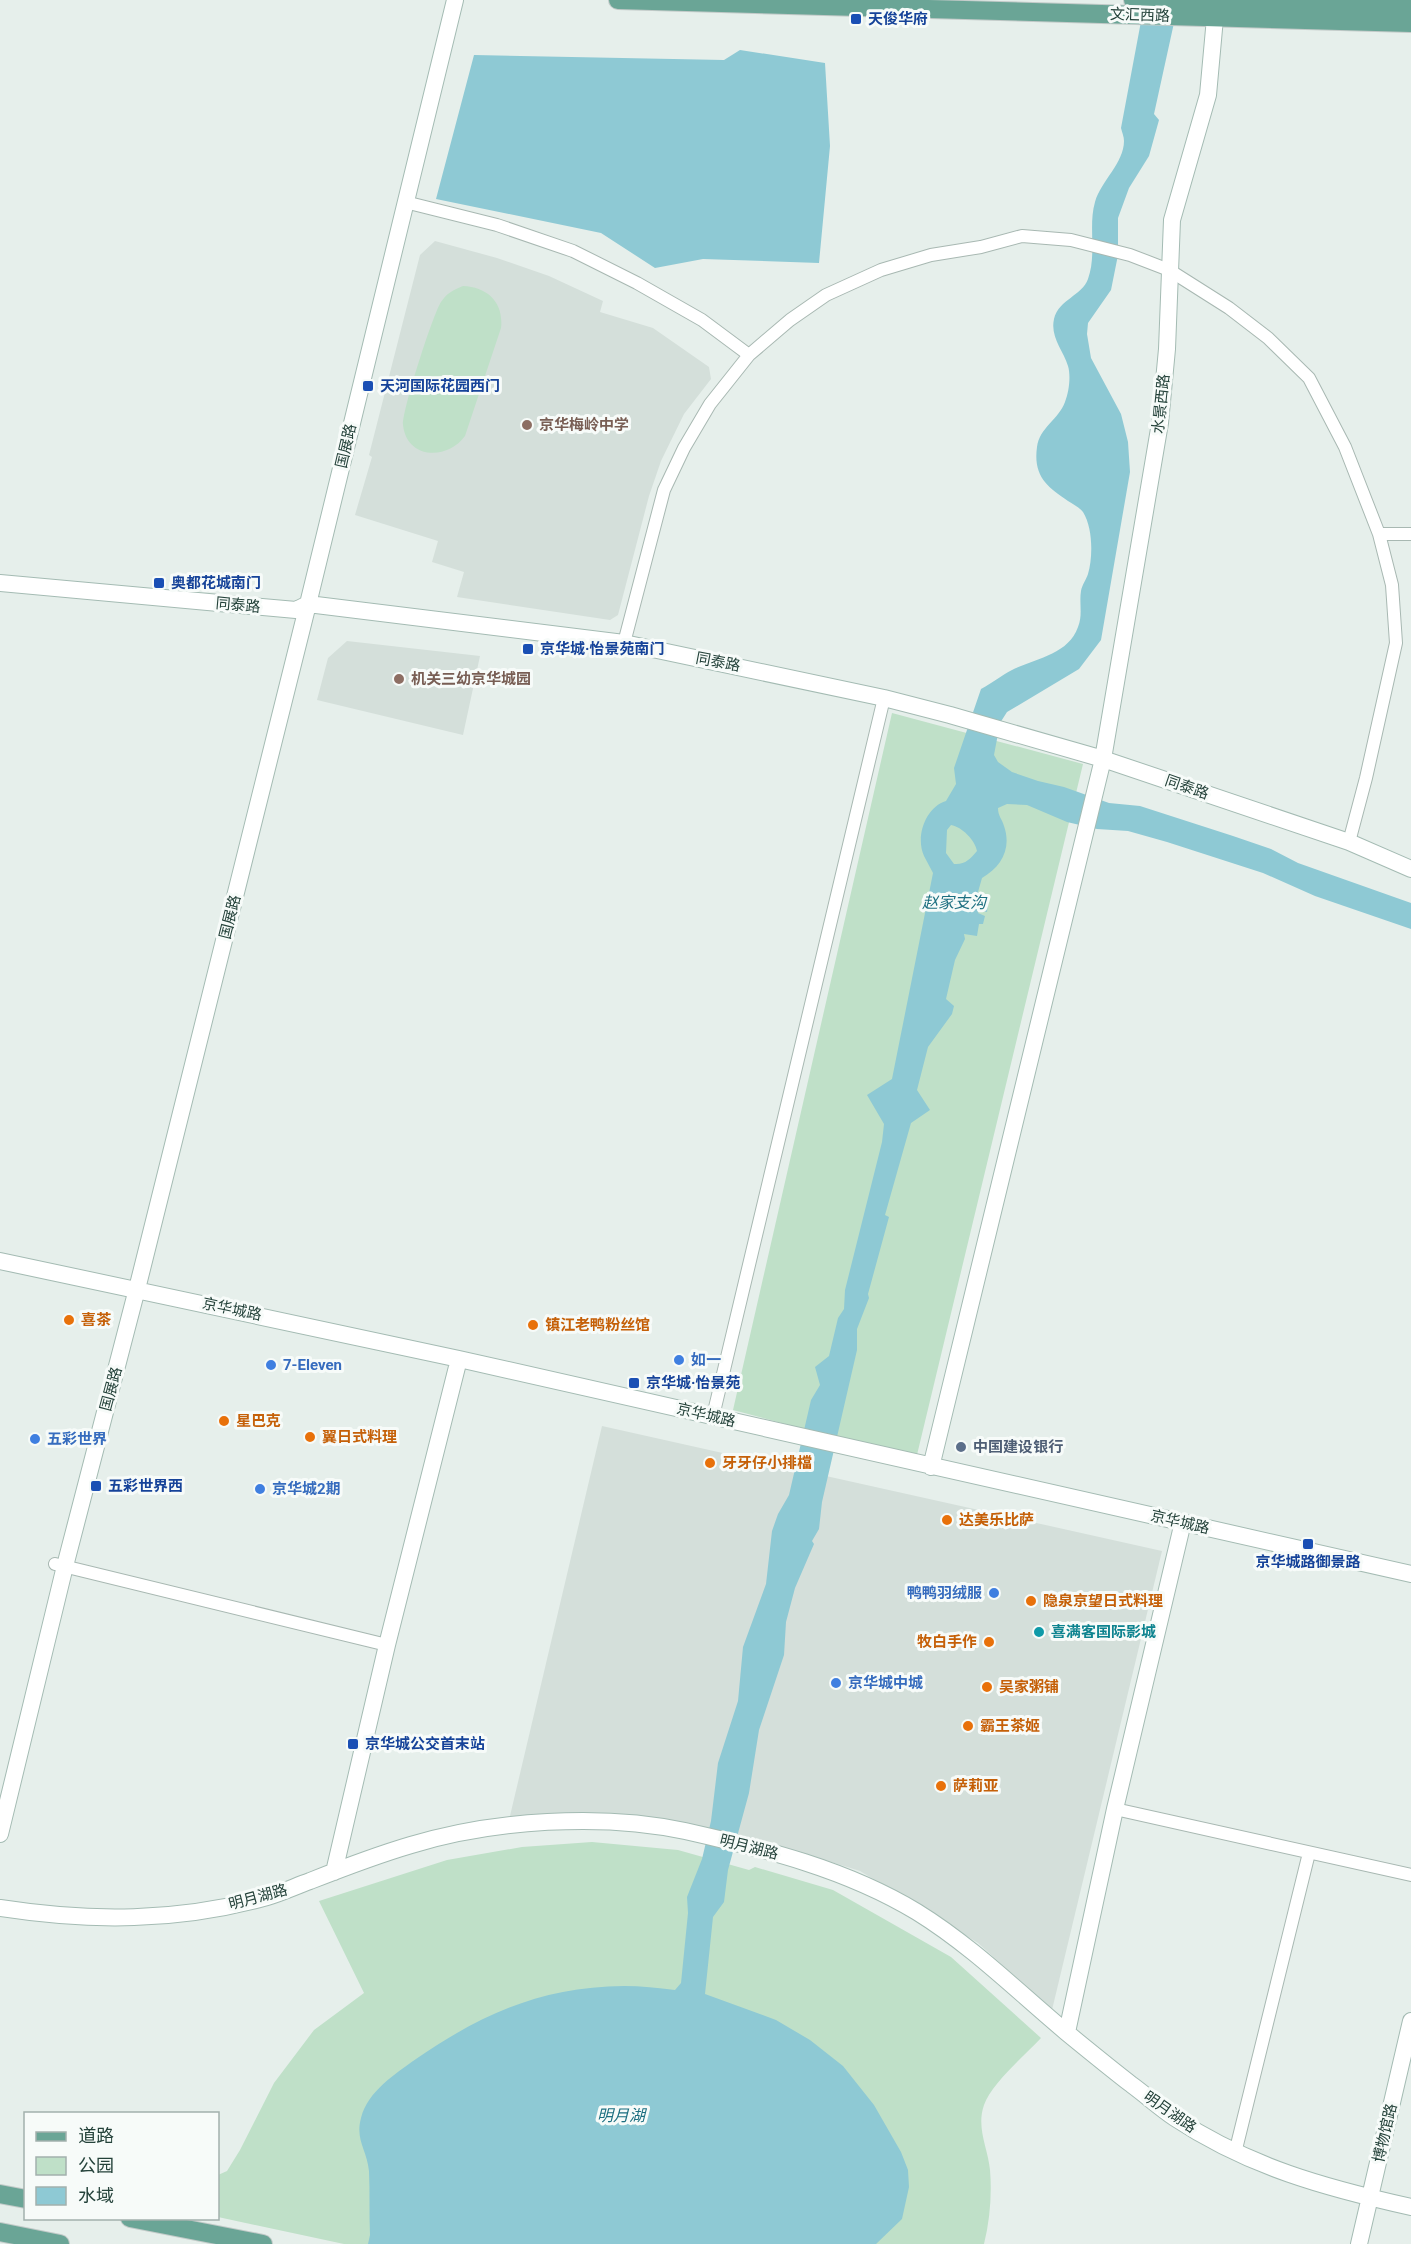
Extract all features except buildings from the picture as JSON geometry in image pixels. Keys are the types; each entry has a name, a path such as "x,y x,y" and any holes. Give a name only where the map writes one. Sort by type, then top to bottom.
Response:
{"main road":[{"name":"文汇西路","path":"618,0 1163,8 1375,3 1411,7"},
{"name":"文汇西路","path":"1132,0 1215,18 1411,23"},
{"path":"0,2194 24,2199"},
{"path":"140,2220 263,2244"},
{"path":"0,2232 60,2244"}],"street":[{"name":"国展路","path":"302,607 446,0"},
{"name":"国展路","path":"0,1791 131,1293 455,0"},
{"name":"水景西路","path":"931,1467 1103,759 1160,423 1167,349 1172,220 1208,94 1215,18"},
{"path":"405,202 497,225 573,251 637,283 702,320 749,355"},
{"path":"624,643 664,489 684,448 710,404 749,355 790,320 826,295 881,270 931,255 1022,237 1071,240 1106,249 1169,270 1229,308 1268,338 1309,378 1345,447 1379,534 1392,585 1396,643 1366,778 1348,842"},
{"path":"1379,534 1411,534"},
{"name":"同泰路","path":"0,584 302,607 624,643 950,714 1103,759 1348,842 1411,869"},
{"path":"713,1416 884,698"},
{"name":"京华城路","path":"0,1261 131,1293 1182,1527 1411,1574"},
{"name":"京华城路","path":"0,1272 131,1293"},
{"path":"334,1872 387,1645 458,1364"},
{"name":"京华城路","path":"458,1364 713,1416 785,1438"},
{"name":"京华城路","path":"858,1455 931,1467 1411,1583"},
{"path":"1066,2032 1182,1527"},
{"name":"国展路","path":"0,1834 60,1565"},
{"path":"60,1565 387,1645"},
{"path":"1116,1809 1411,1875"},
{"name":"明月湖路","path":"0,1908 36,1914 104,1919 193,1913 268,1897 413,1844 479,1830 547,1821 621,1822 680,1830 759,1849 850,1878 916,1912 981,1957 1066,2032 1174,2117 1235,2153 1305,2180 1369,2198 1411,2206"},
{"path":"1235,2153 1308,1853"},
{"name":"博物馆路","path":"1359,2244 1411,2021"}],"shaded area":[{"name":"京华梅岭中学","path":"435,241 497,258 549,276 603,301 600,312 653,328 709,367 711,379 684,414 661,461 649,496 618,615 610,620 457,597 464,572 432,562 438,541 355,515 372,457 369,455 420,255"},
{"name":"机关三幼京华城园","path":"347,641 480,656 463,735 317,700 328,658"},
{"name":"京华城中城","path":"602,1426 1162,1551 1052,2010 978,1943 860,1871 767,1842 669,1821 601,1815 510,1816"}],"green space":[{"path":"463,286 480,289 493,298 500,311 501,328 465,436 449,449 429,453 412,445 406,437 403,425 404,416 437,310 446,296"},
{"path":"892,713 1083,764 916,1459 733,1410"},
{"path":"592,1842 678,1850 749,1870 755,1867 833,1890 951,1957 1041,2038 1001,2079 984,2105 981,2122 989,2162 991,2188 984,2244 344,2244 219,2217 219,2175 227,2171 240,2150 274,2083 314,2030 364,1993 319,1901 447,1860 522,1847"}],"water":[{"path":"1145,0 1179,0 1154,114 1159,120 1149,156 1129,188 1118,218 1118,255 1111,290 1088,323 1087,334 1091,358 1121,414 1128,442 1130,472 1101,640 1079,669 1007,712 1000,723 994,755 998,762 1012,772 1109,803 1140,806 1233,836 1271,849 1298,863 1411,903 1411,929 1315,896 1263,873 1167,842 1128,831 1097,829 1067,822 1027,805 1007,804 998,808 1006,834 1006,850 995,868 982,878 978,892 988,903 987,912 979,910 978,913 985,916 983,924 979,924 977,936 964,934 965,939 955,960 946,999 954,1006 952,1014 928,1047 917,1090 930,1110 911,1123 885,1215 889,1217 868,1294 869,1298 857,1329 857,1350 822,1502 819,1529 812,1541 814,1544 795,1588 786,1622 784,1655 759,1730 749,1793 728,1870 724,1902 713,1917 705,1994 776,2020 810,2040 843,2066 874,2105 901,2152 908,2170 909,2187 902,2219 876,2244 368,2244 370,2235 369,2171 359,2133 361,2118 376,2091 391,2077 465,2028 540,1997 566,1991 630,1986 675,1990 681,1983 688,1913 687,1897 702,1859 711,1821 718,1763 738,1701 743,1647 766,1584 772,1531 778,1514 789,1495 811,1400 820,1385 815,1367 829,1356 838,1318 844,1309 845,1290 882,1142 884,1124 867,1095 892,1079 933,873 922,848 924,823 933,809 946,801 956,784 954,768 981,689 1012,670 1059,650 1067,644 1078,627 1081,614 1081,591 1091,559 1089,526 1082,511 1043,480 1036,457 1041,434 1062,408 1068,389 1069,370 1055,338 1054,319 1065,302 1081,290 1088,279 1092,260 1093,211 1098,194 1123,149 1121,128","holes":["951,825 971,838 977,851 961,864 954,864 946,853 947,830"]},
{"path":"740,50 825,63 830,146 819,263 703,259 655,268 601,233 436,199 474,55 724,60"}],"place":[{"name":"天俊华府","path":"856,19"},
{"name":"天河国际花园西门","path":"368,386"},
{"name":"京华梅岭中学","path":"527,425"},
{"name":"奥都花城南门","path":"159,583"},
{"name":"京华城·怡景苑南门","path":"528,649"},
{"name":"机关三幼京华城园","path":"399,679"},
{"name":"喜茶","path":"69,1320"},
{"name":"镇江老鸭粉丝馆","path":"533,1325"},
{"name":"如一","path":"679,1360"},
{"name":"7-Eleven","path":"271,1365"},
{"name":"京华城·怡景苑","path":"634,1383"},
{"name":"星巴克","path":"224,1421"},
{"name":"翼日式料理","path":"310,1437"},
{"name":"五彩世界","path":"35,1439"},
{"name":"中国建设银行","path":"961,1447"},
{"name":"牙牙仔小排檔","path":"710,1463"},
{"name":"五彩世界西","path":"96,1486"},
{"name":"京华城2期","path":"260,1489"},
{"name":"达美乐比萨","path":"947,1520"},
{"name":"京华城路御景路","path":"1308,1544"},
{"name":"鸭鸭羽绒服","path":"994,1593"},
{"name":"隐泉京望日式料理","path":"1031,1601"},
{"name":"喜满客国际影城","path":"1039,1632"},
{"name":"牧白手作","path":"989,1642"},
{"name":"京华城中城","path":"836,1683"},
{"name":"吴家粥铺","path":"987,1687"},
{"name":"霸王茶姬","path":"968,1726"},
{"name":"京华城公交首末站","path":"353,1744"},
{"name":"萨莉亚","path":"941,1786"}],"water label":[{"name":"赵家支沟","path":"954,902"},
{"name":"明月湖","path":"621,2115"}]}
